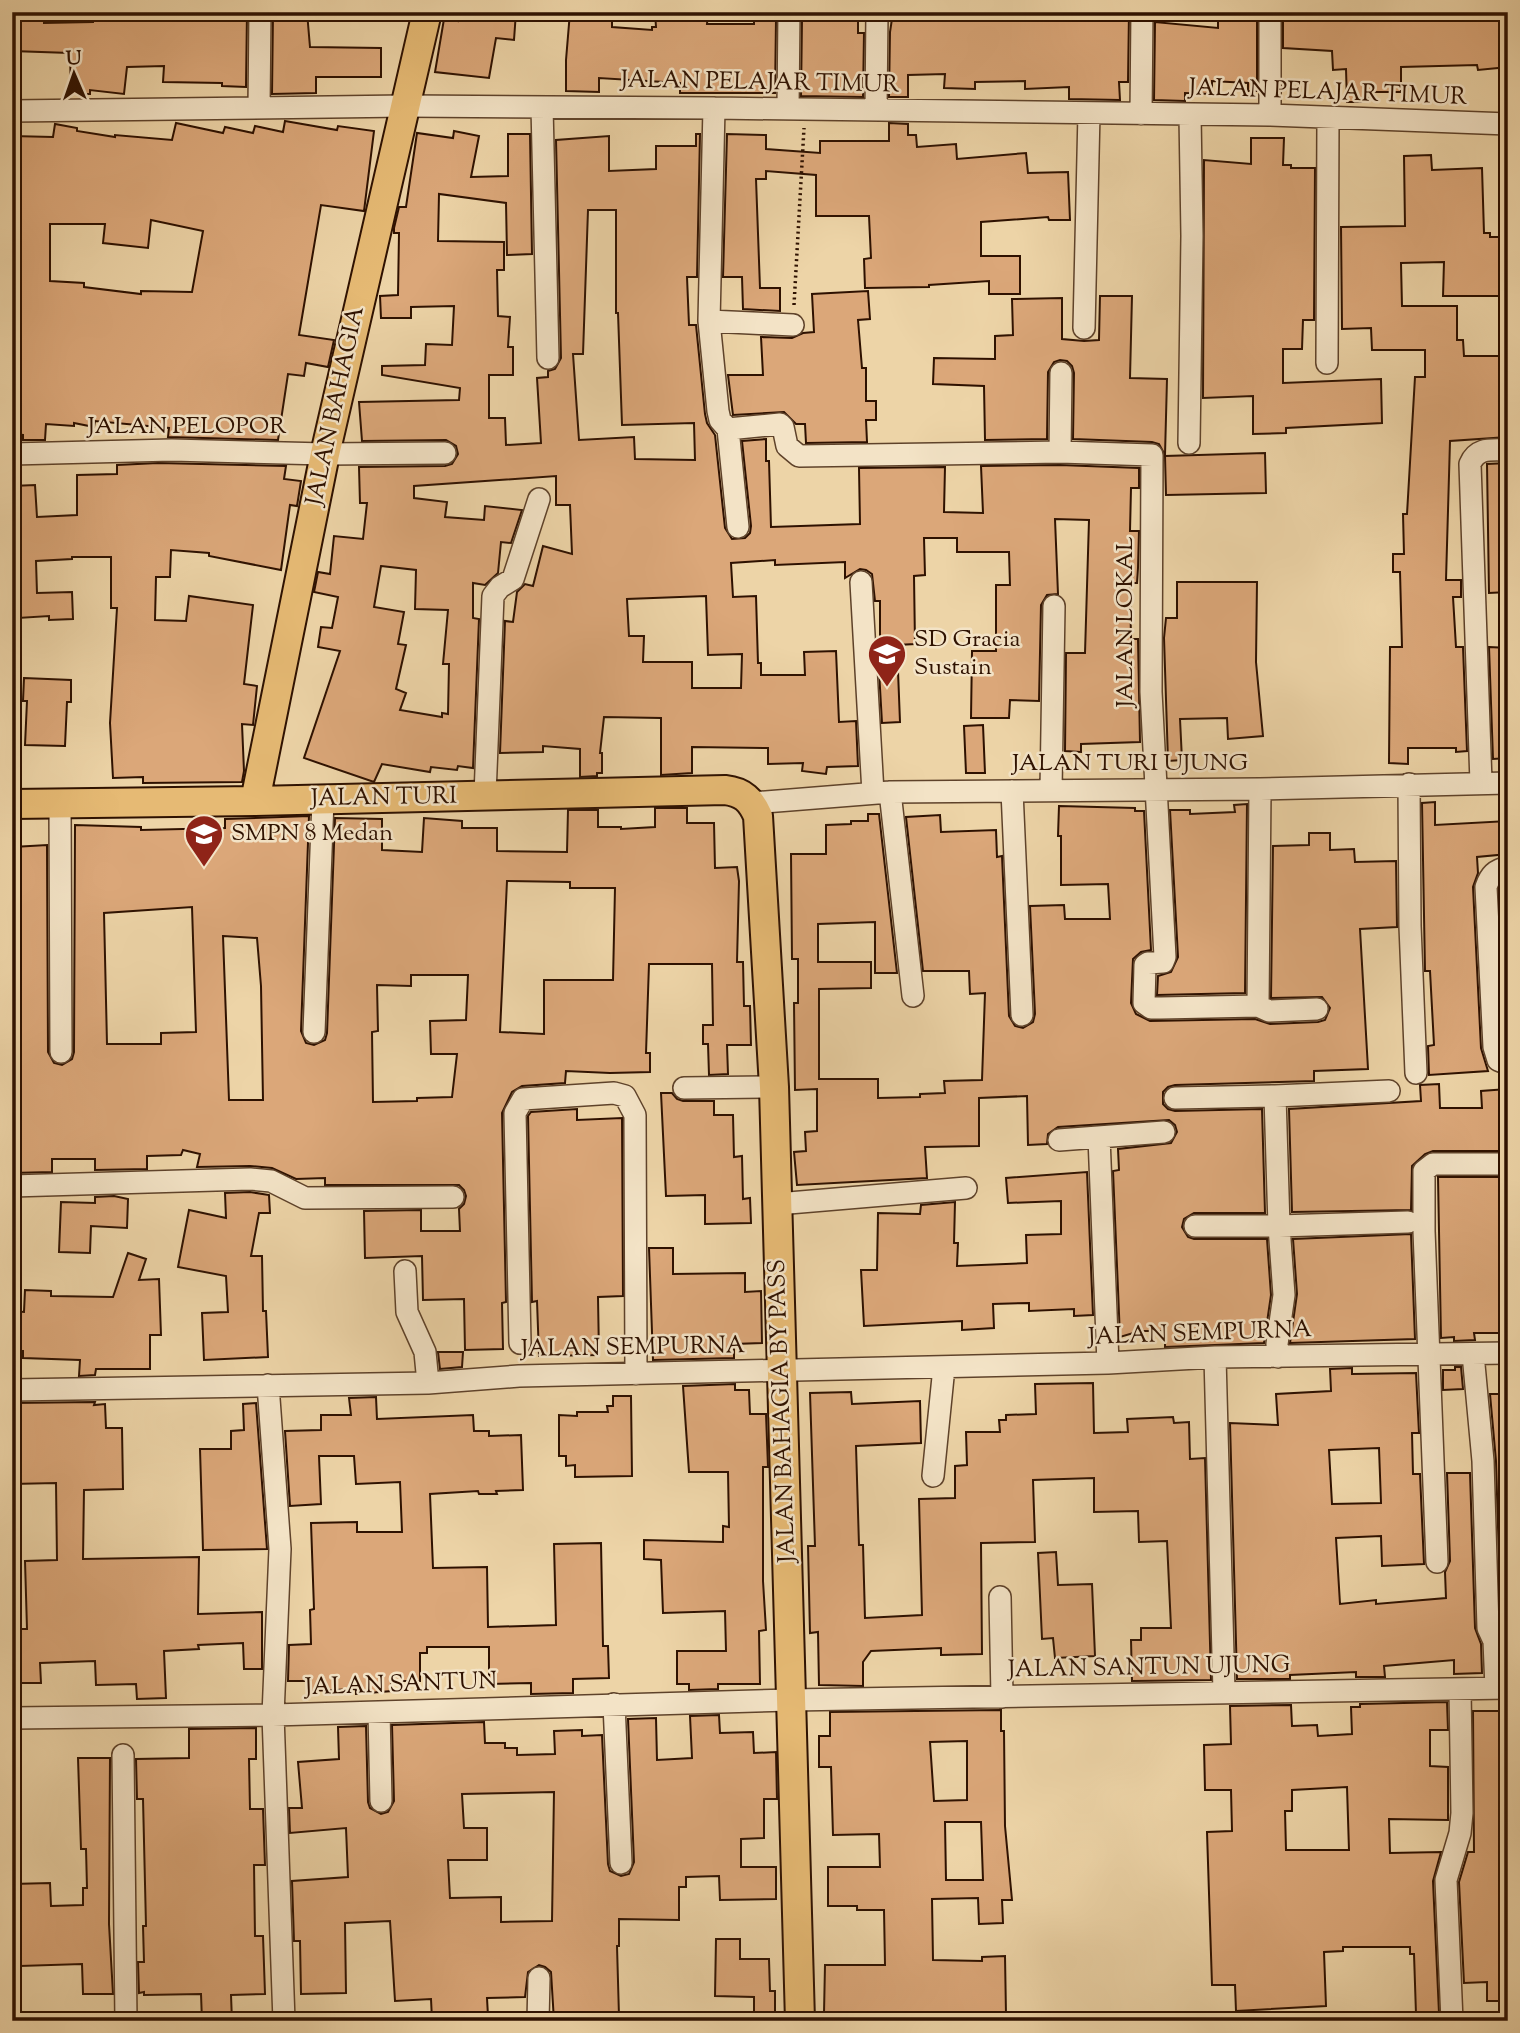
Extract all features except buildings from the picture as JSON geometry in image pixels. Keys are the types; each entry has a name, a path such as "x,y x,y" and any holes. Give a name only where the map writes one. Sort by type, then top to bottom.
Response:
{"main road":[{"name":"JALAN BAHAGIA","path":"255,801 325,454 427,12"},
{"name":"JALAN TURI","path":"12,804 323,800 725,790 744,795 752,803"},
{"name":"JALAN BAHAGIA BY PASS","path":"752,803 758,816 774,1087 800,2021"}],"street":[{"path":"259,108 260,12"},
{"path":"789,12 796,109"},
{"path":"876,110 877,12"},
{"path":"1141,114 1142,12"},
{"path":"1270,12 1270,115"},
{"name":"JALAN PELAJAR TIMUR","path":"12,111 405,106 714,108 1270,115 1508,124"},
{"path":"542,107 548,358"},
{"path":"714,108 709,321 718,411 720,420 728,429 738,527"},
{"path":"1084,328 1089,113"},
{"path":"1189,443 1191,114"},
{"path":"1328,118 1328,363"},
{"path":"709,321 793,325"},
{"path":"728,429 780,424 787,446 799,456 1060,452 1061,373"},
{"name":"JALAN PELOPOR","path":"12,454 172,450 325,454 445,453"},
{"path":"1481,783 1470,464 1481,451 1508,450"},
{"name":"JALAN LOKAL","path":"1060,452 1152,456 1151,692 1165,957 1163,962 1145,965 1144,1003 1151,1008 1258,1006"},
{"path":"485,795 492,596 513,579 539,499"},
{"path":"861,582 882,792 913,996"},
{"path":"1051,790 1054,606"},
{"name":"JALAN TURI UJUNG","path":"752,803 882,792 1260,789 1508,783"},
{"path":"1409,784 1410,926 1416,1073"},
{"path":"1260,789 1258,1006 1269,1011 1317,1009"},
{"path":"1012,791 1022,1015"},
{"path":"314,1032 323,800"},
{"path":"60,803 61,1052"},
{"path":"1508,867 1498,870 1490,877 1486,887 1494,1047 1498,1060 1508,1064"},
{"path":"684,1088 774,1087"},
{"path":"1175,1098 1389,1091"},
{"path":"520,1358 515,1113 523,1099 614,1093 625,1096 635,1115 636,1374"},
{"path":"1275,1096 1284,1295 1277,1343 1278,1357"},
{"path":"1059,1140 1164,1132"},
{"path":"1099,1137 1108,1363"},
{"path":"1437,1562 1424,1171 1433,1164 1508,1164"},
{"path":"12,1186 238,1178 271,1181 305,1198 453,1197"},
{"path":"777,1204 966,1188"},
{"path":"1195,1226 1408,1222"},
{"path":"405,1270 407,1312 425,1352 428,1383"},
{"name":"JALAN SEMPURNA","path":"12,1390 428,1383 520,1358 636,1374 1108,1363 1215,1357 1508,1353"},
{"path":"1473,1354 1483,1461 1488,1628 1494,1641 1502,1688"},
{"path":"1215,1357 1224,1692"},
{"path":"933,1476 944,1367"},
{"path":"268,1385 279,1549 274,1715 284,2021"},
{"path":"1000,1597 1002,1697"},
{"name":"JALAN SANTUN UJUNG","path":"791,1700 1502,1688"},
{"path":"1451,2021 1446,1880 1460,1833 1462,1813 1460,1690"},
{"name":"JALAN SANTUN","path":"12,1718 274,1715 791,1700"},
{"path":"614,1704 621,1863"},
{"path":"379,1712 381,1801"},
{"path":"124,1755 126,2021"},
{"path":"538,2021 539,1978"}],"path":[{"path":"793,325 796,109"}],"place":[{"name":"SD Gracia Sustain","path":"887,688"},
{"name":"SMPN 8 Medan","path":"204,868"}]}
